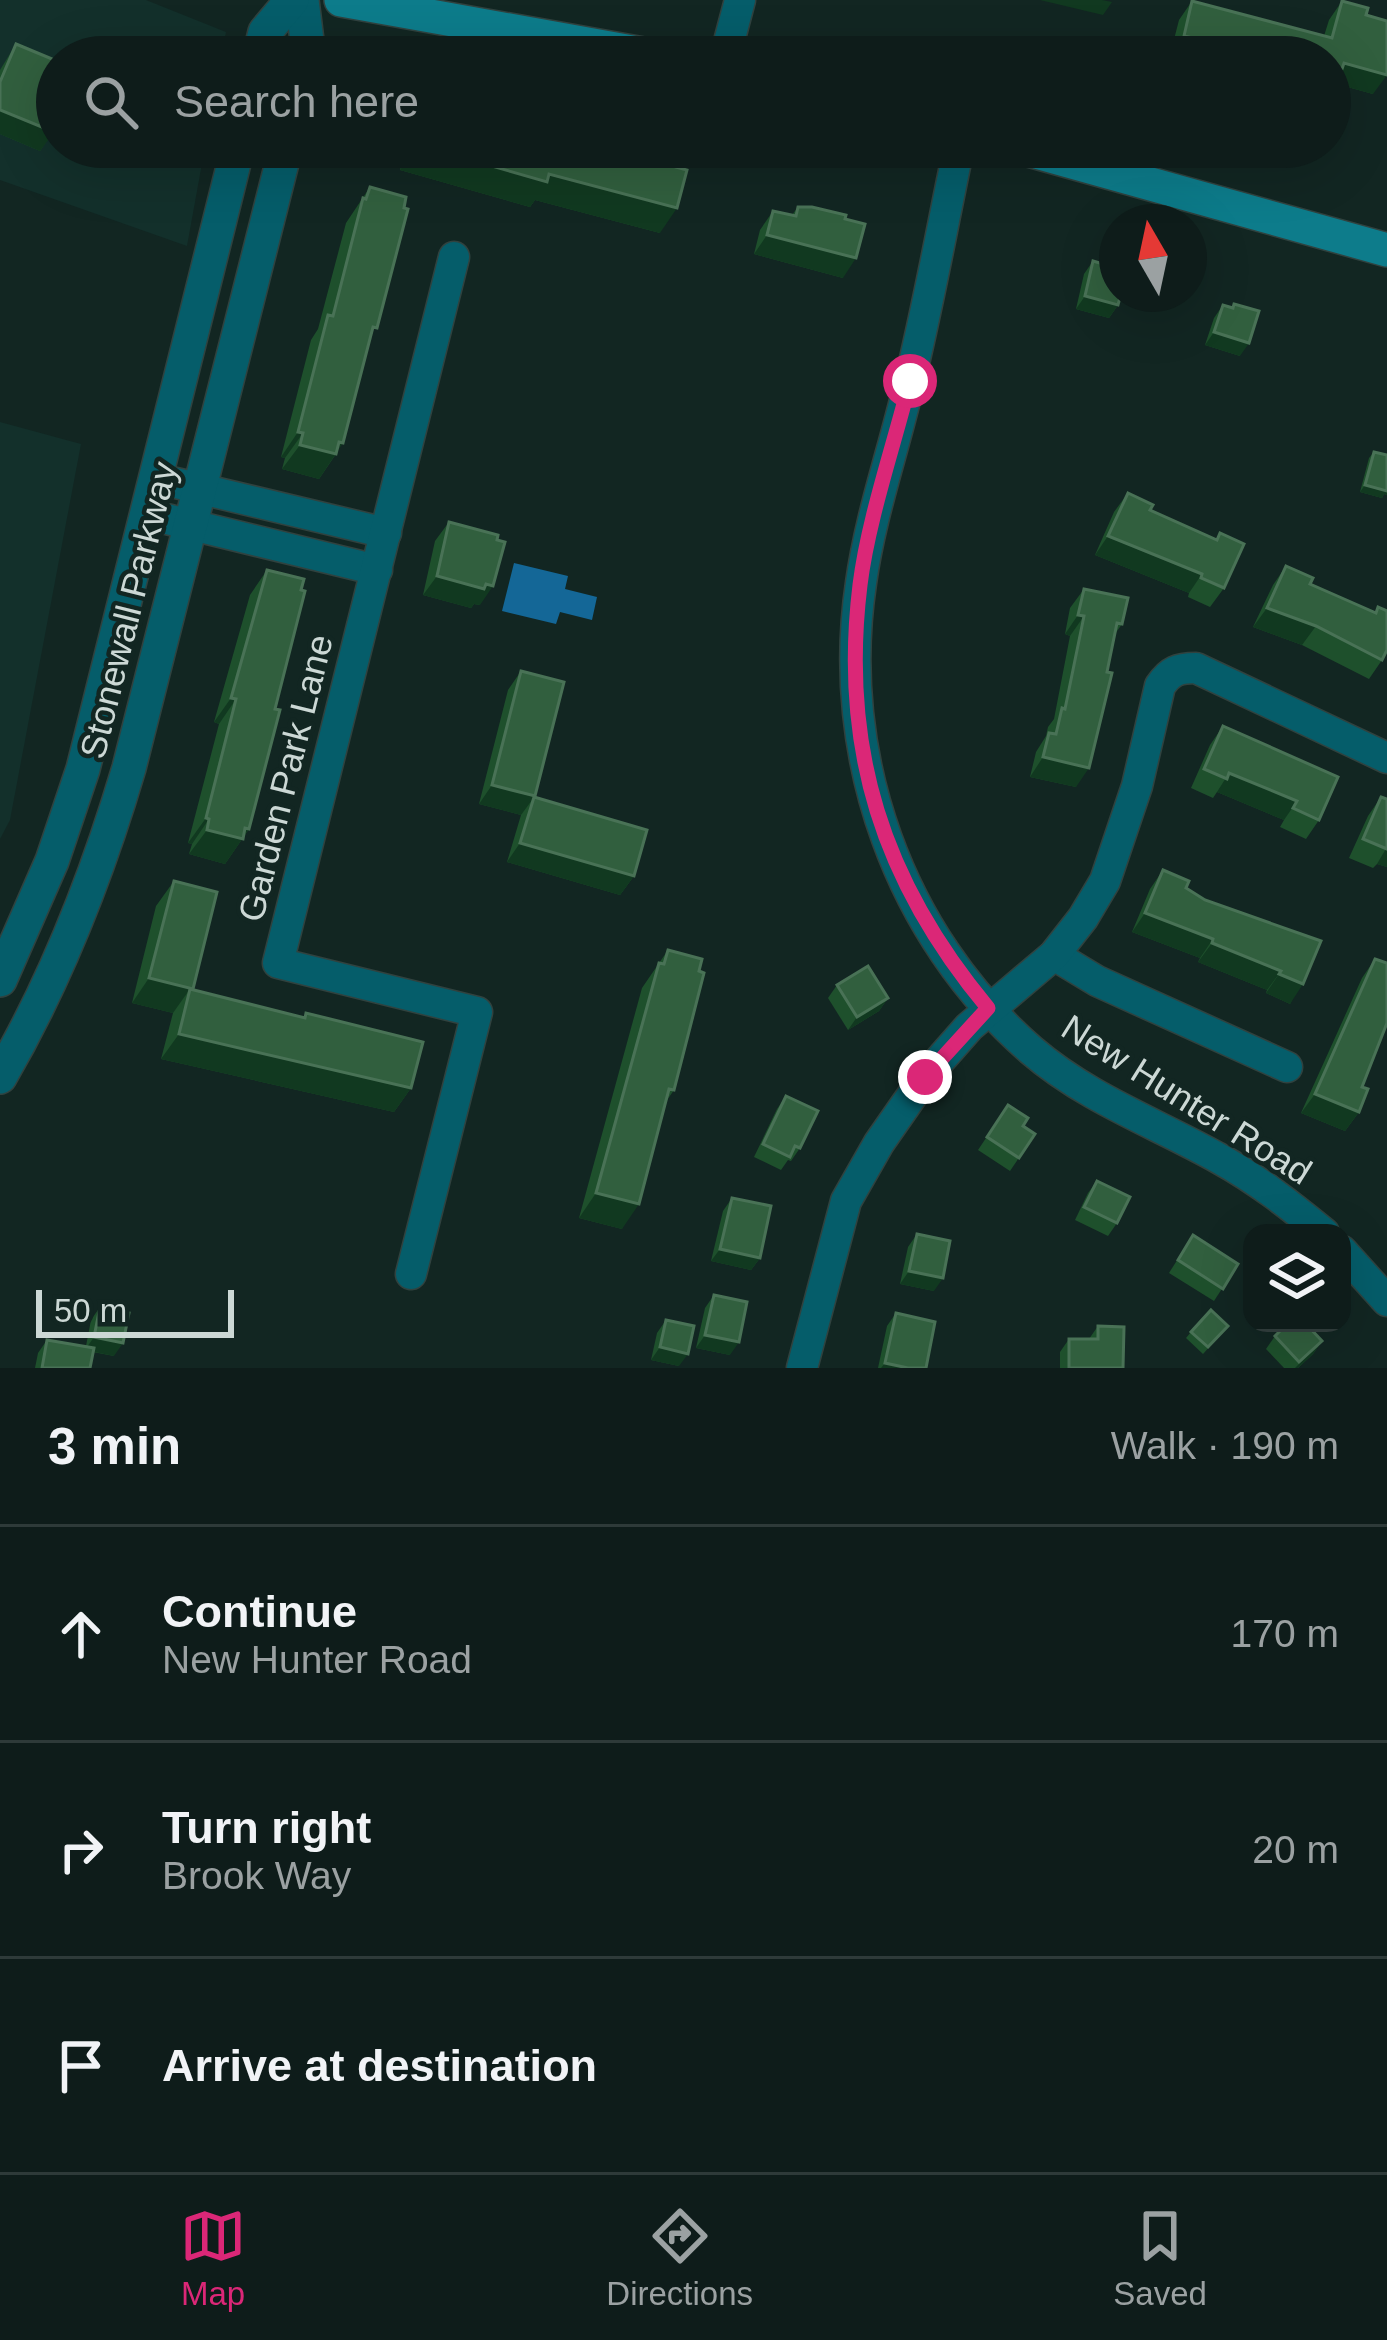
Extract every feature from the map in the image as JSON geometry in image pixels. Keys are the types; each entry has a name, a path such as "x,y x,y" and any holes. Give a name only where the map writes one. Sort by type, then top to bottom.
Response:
{"main road":[{"path":"341,0 542,36"},
{"path":"1093,168 1387,250"}],"street":[{"path":"264,36 292,0"},
{"path":"302,0 306,36"},
{"path":"731,36 740,0"},
{"name":"Stonewall Parkway","path":"0,980 52,861 83,769 233,168"},
{"name":"Stonewall Parkway","path":"0,1077 68,944 100,866 281,168"},
{"name":"New Hunter Road","path":"955,168 910,381 861,580 856,638 856,698 868,775 897,868 923,921 988,1008 1032,1051 1077,1085 1136,1119 1219,1158 1313,1224"},
{"name":"Garden Park Lane","path":"411,1274 477,1012 278,963 454,257"},
{"path":"155,478 386,533"},
{"path":"146,514 376,570"},
{"path":"802,1368 846,1201 925,1077 988,1008 1054,955 1083,918 1116,856 1160,686 1168,675 1179,668 1196,668 1387,758"},
{"path":"1054,955 1097,981 1287,1067"},
{"path":"1351,1261 1387,1301"}],"shaded area":[{"path":"0,0 146,0 226,32 225,36 36,36 36,168 201,168 187,246 0,180"},
{"path":"0,422 81,444 10,820 0,839"}],"water":[{"path":"514,563 568,576 565,589 597,597 592,620 560,612 556,624 502,611"}],"building":[{"path":"1192,1 1324,36 1184,36"},
{"path":"1342,1 1368,8 1366,15 1387,21 1387,75 1351,65 1351,36 1333,36"},
{"path":"16,44 36,52 36,125 0,110 0,82"},
{"path":"499,168 687,170 677,208 549,174 547,182"},
{"path":"370,187 406,197 404,208 408,209 377,328 373,327 343,443 339,442 336,454 300,445 303,433 298,432 328,315 333,316 363,198"},
{"path":"798,207 846,215 845,219 865,224 856,258 767,235 773,211 796,216"},
{"path":"1093,261 1099,263 1099,300 1085,296"},
{"path":"1234,304 1259,311 1249,343 1214,332 1223,305 1233,308"},
{"path":"1374,452 1387,455 1387,491 1365,485"},
{"path":"1128,493 1153,505 1150,510 1217,540 1220,533 1244,544 1224,588 1201,578 1202,574 1108,536"},
{"path":"449,522 498,535 497,540 505,542 493,586 486,584 484,589 437,576"},
{"path":"1286,566 1313,578 1310,584 1376,613 1378,607 1387,611 1387,650 1382,660 1316,626 1267,608"},
{"path":"267,570 304,579 301,590 305,591 275,709 280,710 243,839 207,830 206,818 236,699 231,698"},
{"path":"1084,589 1128,598 1122,624 1117,623 1107,672 1112,673 1089,768 1043,757 1049,733 1056,734 1065,709 1084,616 1078,615"},
{"path":"521,671 564,682 535,796 492,785"},
{"path":"1223,726 1338,777 1319,820 1293,808 1297,801 1229,773 1227,779 1204,769"},
{"path":"534,797 647,830 634,876 520,843"},
{"path":"1381,797 1387,799 1387,849 1363,839"},
{"path":"1163,870 1189,881 1186,888 1205,900 1321,941 1303,984 1212,943 1213,939 1145,913"},
{"path":"174,881 217,892 193,989 149,978"},
{"path":"668,950 702,959 699,971 704,973 639,1204 596,1193 659,963 664,964"},
{"path":"1375,959 1387,963 1387,1023 1362,1087 1368,1089 1359,1112 1315,1094"},
{"path":"868,966 888,998 857,1017 837,985"},
{"path":"190,989 423,1042 411,1088 179,1034"},
{"path":"786,1096 818,1111 800,1148 795,1146 790,1157 763,1144"},
{"path":"1008,1105 1028,1118 1023,1126 1035,1134 1019,1158 987,1137"},
{"path":"1097,1181 1130,1197 1117,1223 1084,1207"},
{"path":"732,1198 771,1206 760,1258 720,1249"},
{"path":"917,1234 950,1241 943,1278 909,1271"},
{"path":"1193,1235 1238,1264 1223,1289 1178,1260"},
{"path":"714,1295 747,1302 739,1342 705,1335"},
{"path":"100,1307 129,1313 123,1343 94,1337"},
{"path":"1211,1310 1228,1326 1208,1347 1191,1332"},
{"path":"896,1313 935,1322 926,1368 885,1363"},
{"path":"666,1320 694,1326 688,1354 660,1347"},
{"path":"1098,1326 1124,1327 1123,1368 1069,1368 1069,1339 1098,1339"},
{"path":"1314,1332 1322,1341 1299,1362 1275,1336"},
{"path":"47,1340 94,1348 90,1368 42,1368"}],"route":[{"path":"910,381 861,580 856,698 864,756 897,868 923,921 988,1008 925,1077"}]}
